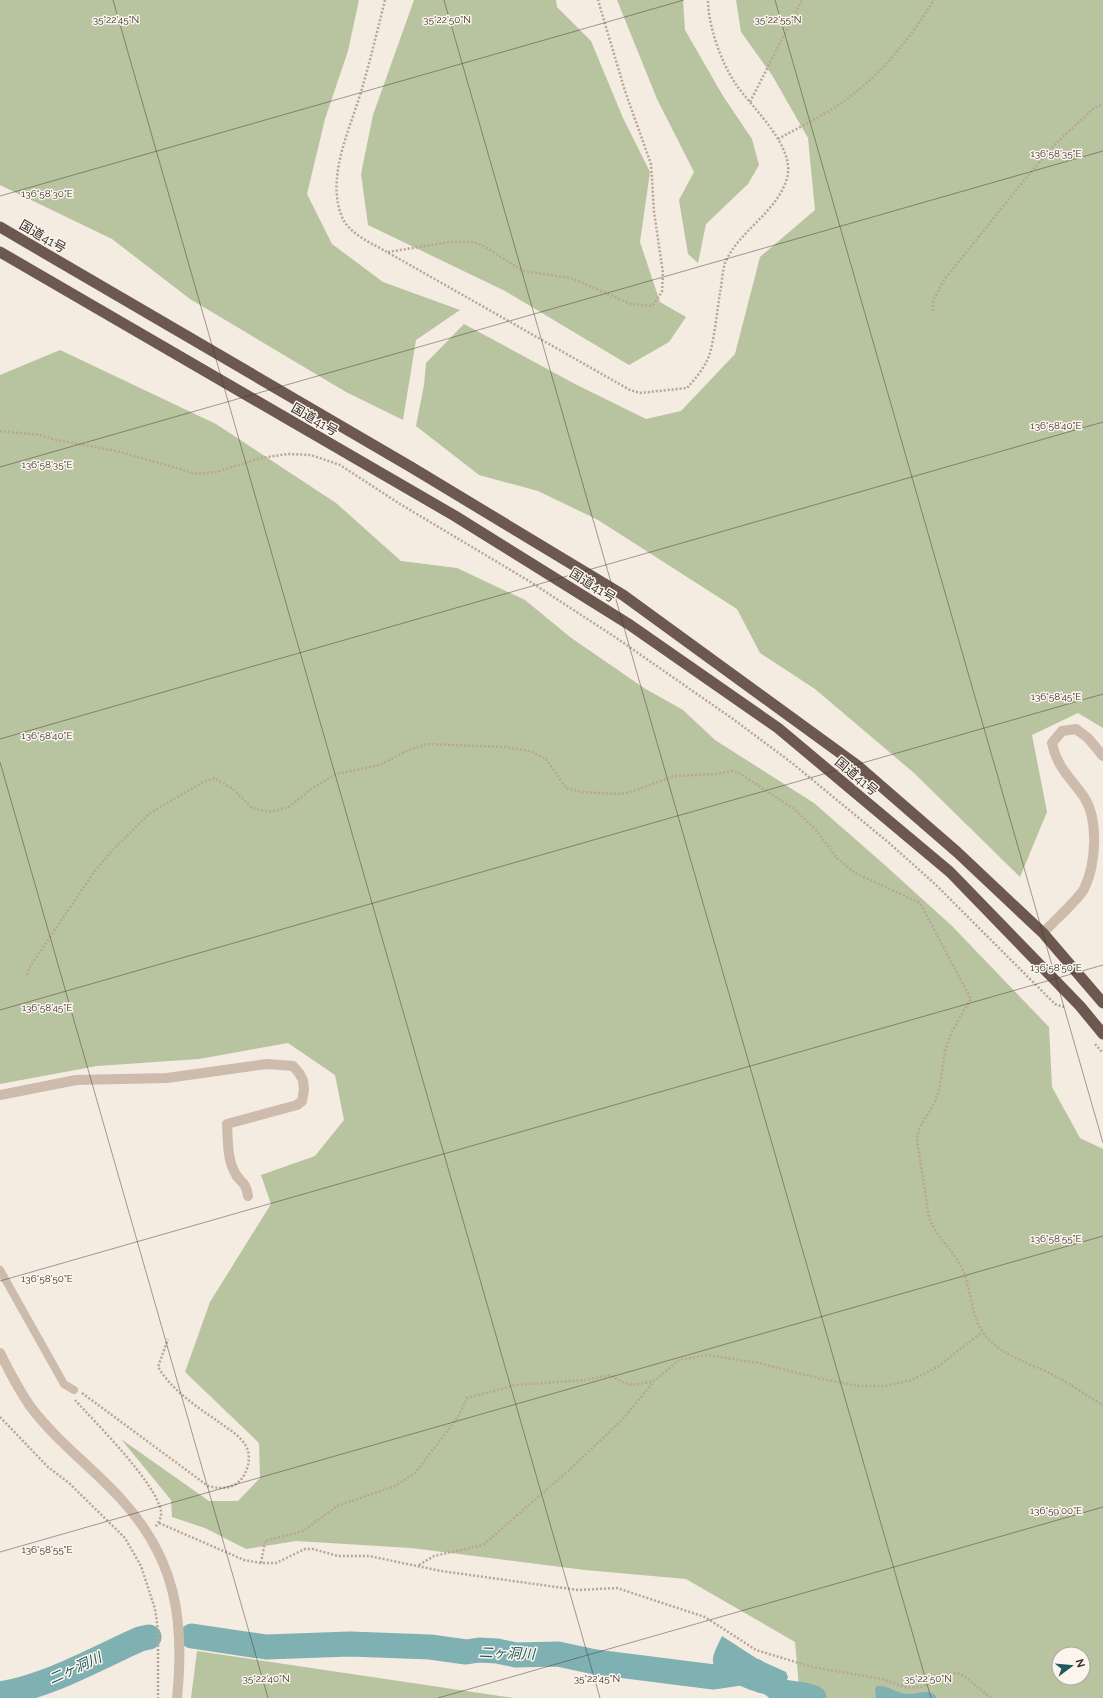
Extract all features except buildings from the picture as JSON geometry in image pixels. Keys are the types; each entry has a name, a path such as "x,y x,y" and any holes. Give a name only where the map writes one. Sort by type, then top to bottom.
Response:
{"highway":[{"name":"国道41号","path":"0,227 411,467 623,595 858,766 957,852 1043,934 1103,1003"},
{"name":"国道41号","path":"0,252 462,520 630,625 778,728 950,872 1080,1006 1103,1034"}],"street":[{"path":"1043,934 1084,890 1091,868 1094,827 1091,811 1085,798 1067,776 1055,757 1052,743 1062,731 1076,729 1088,738 1103,756"},
{"path":"0,1095 76,1080 167,1078 267,1064 293,1066 300,1073 303,1080 304,1090 302,1101 296,1106 227,1124 230,1158 234,1173 246,1186 248,1196"},
{"path":"0,1353 30,1406 63,1442 122,1499 149,1534 165,1564 171,1583 180,1630 180,1668 177,1698"}],"lane":[{"path":"0,1270 64,1384 74,1390"}],"path":[{"path":"385,0 363,87 350,123 339,168 337,199 343,219 356,234 630,390 640,393 687,388 700,372 710,354 725,264 736,244 761,218 782,191 789,166 778,139 734,82 718,48 708,8 708,0"},
{"path":"387,252 450,242 473,242 482,245 523,271 571,278 632,304 652,306 662,292 663,273 654,212 651,164 623,84 598,0"},
{"path":"750,102 802,0"},
{"path":"778,139 833,109 852,95 896,54 934,0"},
{"path":"933,311 933,301 944,280 1017,189 1052,147 1094,108 1103,104"},
{"path":"0,431 40,435 56,440 117,451 197,474 216,472 261,458 288,454 311,455 340,465 400,504 529,581 615,637 774,749 930,878 1055,1004 1064,1007 1068,1012"},
{"path":"27,975 29,968 94,872 111,852 150,812 203,782 214,778 233,789 252,808 271,812 289,807 311,789 336,774 380,765 404,752 426,744 505,747 530,751 546,759 566,788 582,792 617,794 628,793 674,776 716,774 732,771 739,772 794,809 817,832 836,857 855,873 920,903 971,999 954,1027 946,1045 941,1084 938,1095 918,1130 917,1140 929,1218 932,1225 959,1263 968,1281 976,1317 982,1332 1000,1348 1058,1377 1103,1405"},
{"path":"1093,1041 1103,1053"},
{"path":"418,1565 434,1556 483,1545 562,1476 624,1418 654,1381 679,1360 707,1355 758,1364 859,1386 885,1386 912,1380 939,1366 982,1332"},
{"path":"149,1534 159,1523 162,1512 154,1493 95,1422 72,1397 74,1390 83,1393 208,1486 224,1489 239,1483 246,1472 249,1458 245,1444 234,1432 198,1408 167,1382 158,1367 168,1339"},
{"path":"261,1564 265,1541 303,1531 338,1506 395,1486 415,1473 458,1417 467,1398 516,1384 586,1380 611,1375 623,1384 630,1386 654,1381"},
{"path":"0,1417 48,1467 69,1483 125,1538 141,1566 155,1609 158,1630 158,1698"},
{"path":"159,1523 244,1560 261,1564 276,1563 305,1549 313,1549 338,1556 369,1556 441,1570 578,1590 617,1588 705,1618 756,1650 812,1667 882,1679 908,1688 921,1687 949,1674 958,1673 964,1676 991,1698"}],"green space":[{"path":"0,0 359,0 348,51 325,119 307,194 332,244 383,282 460,310 416,340 403,420 346,392 190,299 112,239 0,185"},
{"path":"414,0 556,0 557,7 591,41 623,118 650,172 640,242 660,302 686,317 669,342 629,365 505,291 368,225 361,174 373,115"},
{"path":"617,0 683,0 685,30 723,96 752,139 759,165 748,184 706,224 698,263 688,254 679,200 694,172 657,99"},
{"path":"736,0 1103,0 1103,728 1078,713 1032,735 1047,812 1020,877 914,773 815,689 760,653 737,609 598,520 538,491 479,475 416,426 424,385 426,363 464,324 575,384 646,419 681,411 735,354 760,257 815,210 808,138 772,75 741,32"},
{"path":"60,350 216,424 336,503 401,561 457,568 525,600 570,637 644,688 683,710 715,740 814,803 952,926 1049,1027 1052,1087 1080,1138 1103,1149 1103,1698 800,1698 795,1642 686,1579 585,1570 411,1548 296,1541 246,1549 205,1528 172,1517 171,1500 121,1439 209,1501 238,1501 260,1478 259,1443 185,1372 210,1302 271,1204 261,1175 315,1156 344,1120 335,1075 288,1043 199,1059 97,1066 0,1084 0,375"},
{"path":"197,1651 514,1698 191,1698"}],"water":[{"path":"722,1636 759,1660 786,1672 788,1677 782,1692 770,1695 755,1692 737,1684 721,1674 715,1668 713,1659"},
{"path":"877,1686 907,1694 927,1692 931,1693 937,1698 876,1698 875,1689"}],"waterway":[{"name":"二ヶ洞川","path":"192,1636 266,1647 350,1644 430,1647 466,1652 479,1650 497,1651 516,1655 558,1654 595,1662 714,1677 755,1671 782,1692 814,1698"},
{"name":"二ヶ洞川","path":"0,1694 36,1685 89,1663 140,1639 149,1637"}]}
